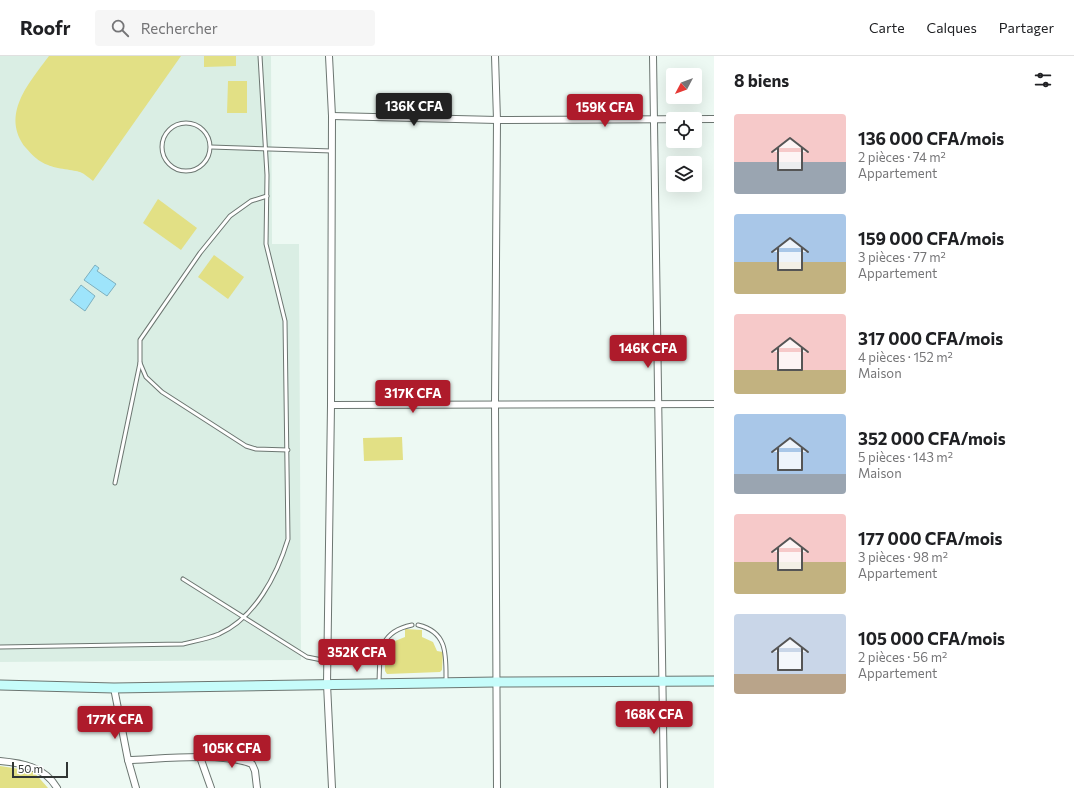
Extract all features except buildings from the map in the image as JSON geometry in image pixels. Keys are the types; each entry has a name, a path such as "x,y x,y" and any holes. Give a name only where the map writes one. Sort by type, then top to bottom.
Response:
{"street":[{"path":"329,56 332,151 331,405 327,684 332,788"},
{"path":"495,56 497,120 495,404 497,788"},
{"path":"653,56 664,788"},
{"path":"332,116 497,120 714,119"},
{"path":"331,405 714,404"},
{"path":"0,685 114,688 446,682 714,681"},
{"path":"114,688 128,760 136,788"},
{"path":"128,760 200,757 244,761 252,764 255,771 257,788"},
{"path":"200,757 211,788"},
{"path":"0,761 36,768 48,777 57,788"}],"lane":[{"path":"0,647 183,644 220,633 233,626 267,588 283,558 288,539 286,321 266,244 267,196 260,56"},
{"path":"187,122 201,128 206,133 211,147 206,162 193,171 185,172 177,170 170,165 162,153 162,145 167,131 173,126 187,122"},
{"path":"211,147 332,151"},
{"path":"115,483 140,363 140,340 200,253 230,216 251,201 267,196"},
{"path":"140,363 146,377 162,392 246,446 256,449 288,450"},
{"path":"183,579 307,657 327,661"},
{"path":"379,684 380,652 383,644 394,631 412,625"},
{"path":"418,625 426,627 437,634 444,646 446,652 446,682"}],"shaded area":[{"path":"0,56 271,56 272,244 299,244 301,660 0,662"},
{"path":"49,56 181,56 93,181 80,172 56,168 42,162 33,156 19,136 16,124 20,100 33,77"},
{"path":"204,56 236,56 236,66 204,67"},
{"path":"228,81 247,81 247,113 227,113"},
{"path":"158,199 197,228 181,250 143,223"},
{"path":"214,255 244,277 228,299 198,277"},
{"path":"402,437 403,460 364,461 363,438"},
{"path":"405,629 422,630 422,637 433,642 437,651 443,652 442,670 440,672 387,674 385,671 385,652 390,652 395,641 405,637"},
{"path":"0,766 33,771 48,788 0,788"}],"water":[{"path":"95,265 99,268 97,271 116,284 107,296 84,280"},
{"path":"81,285 95,296 85,311 70,300"}]}
